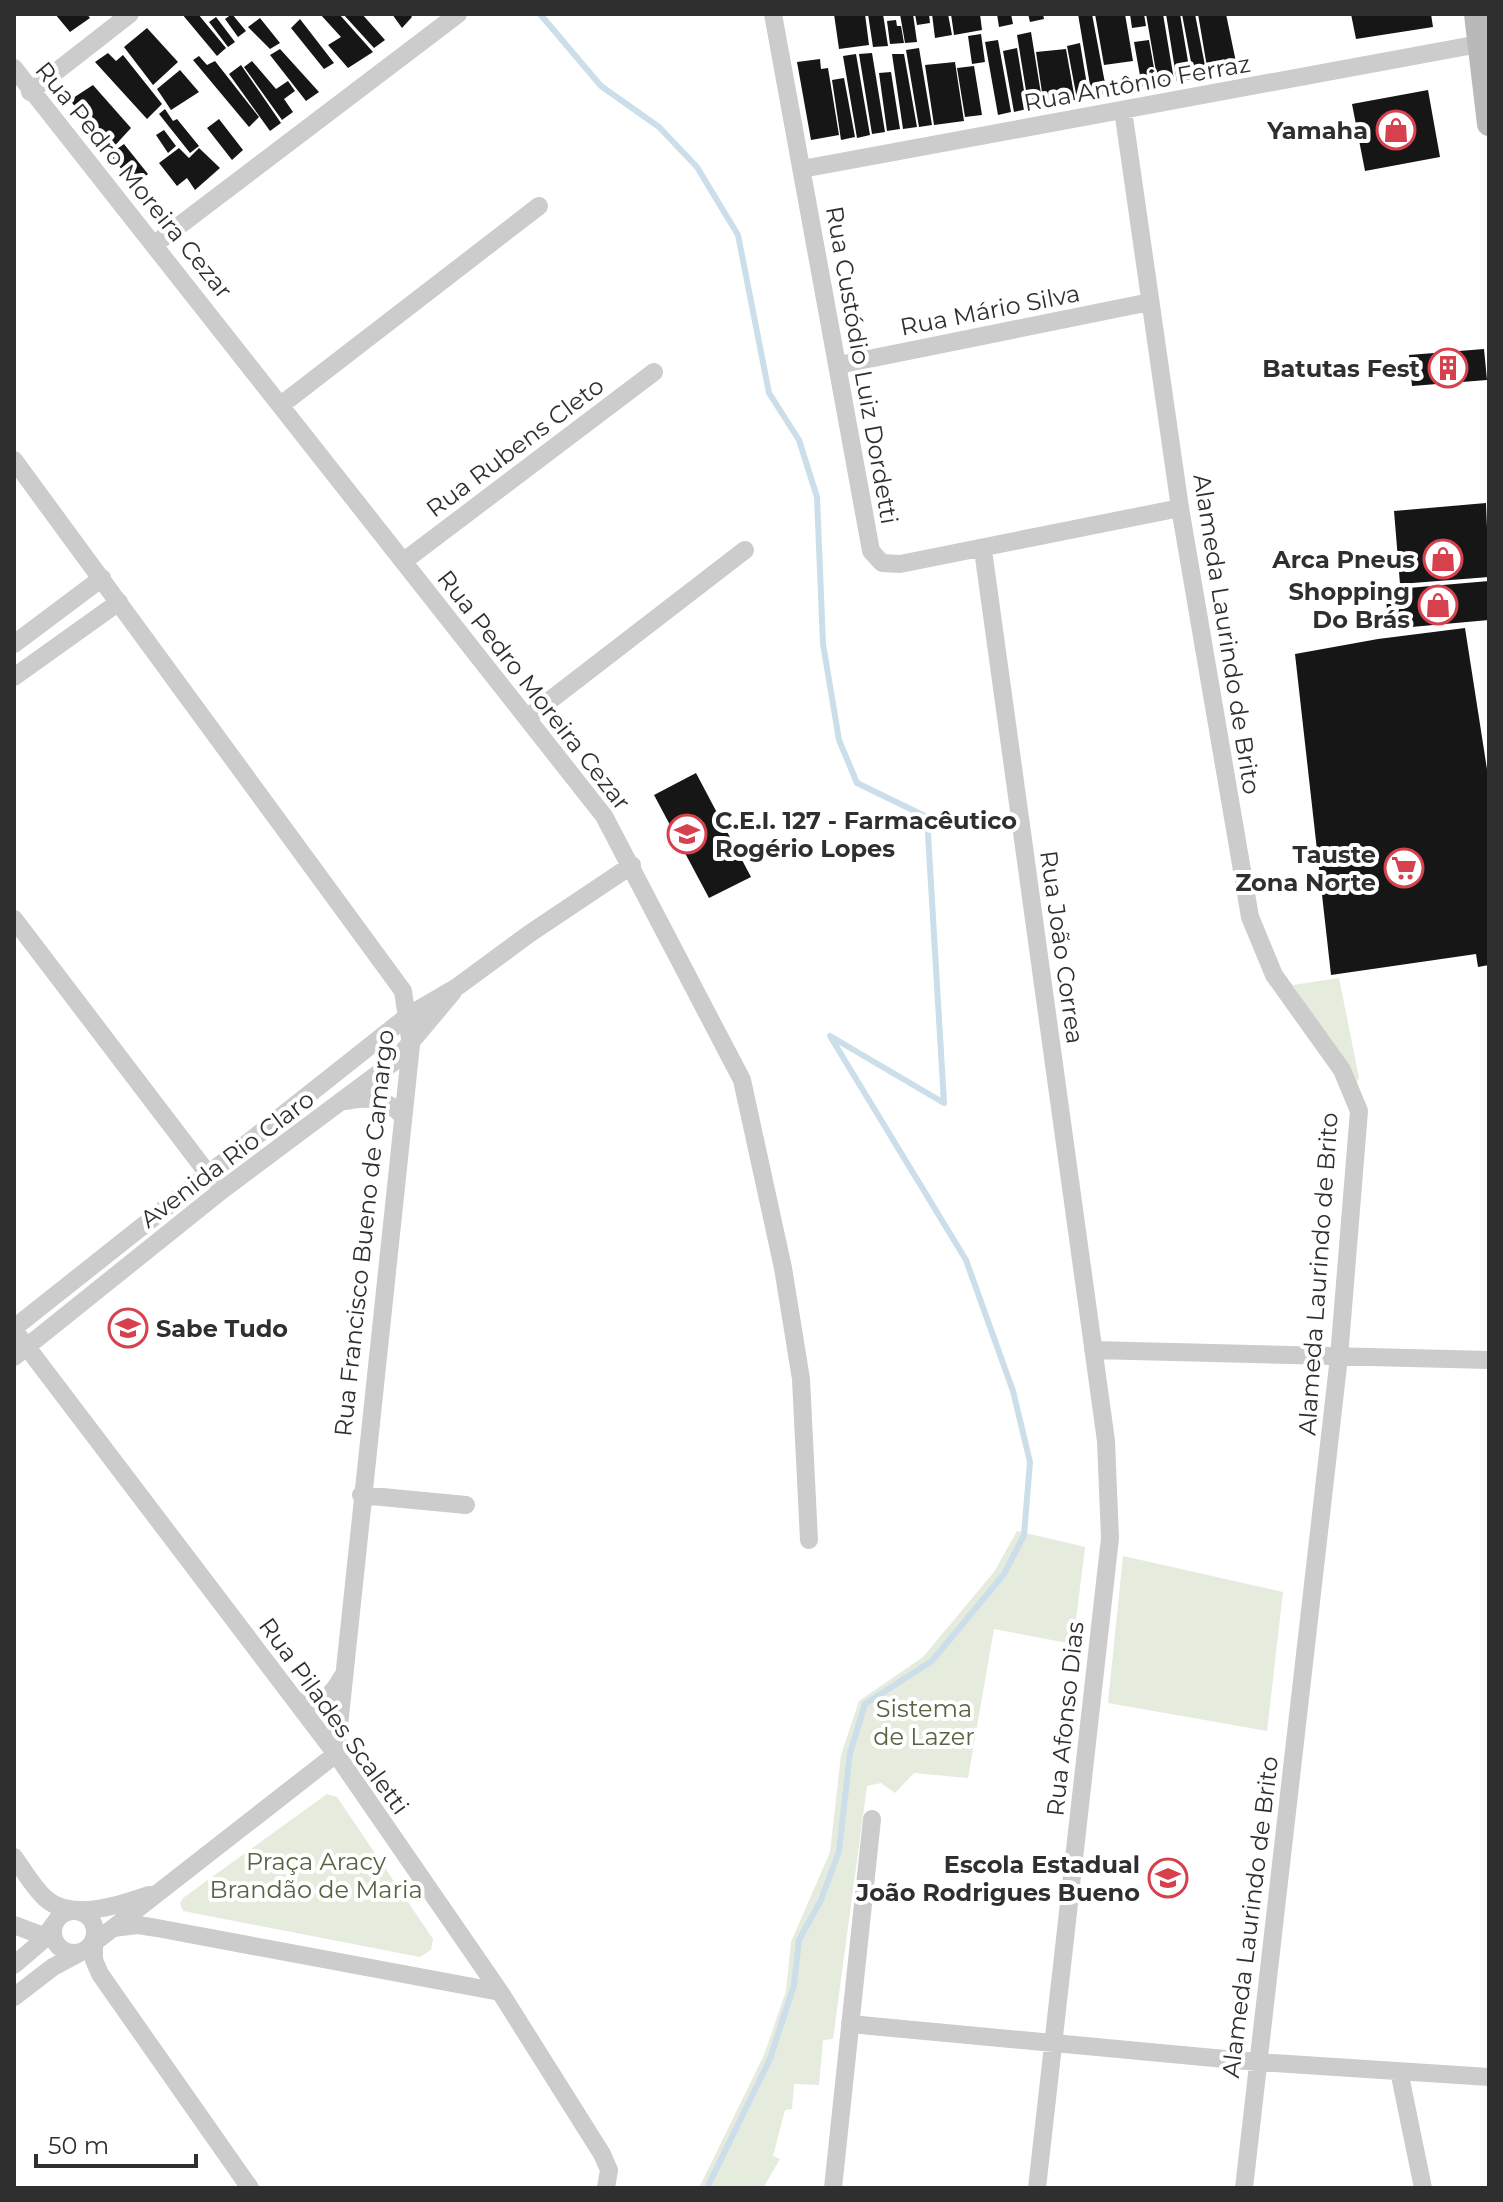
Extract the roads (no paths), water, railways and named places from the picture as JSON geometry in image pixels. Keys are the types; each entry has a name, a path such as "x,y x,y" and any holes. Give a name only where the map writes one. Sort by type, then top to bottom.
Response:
{"main road":[{"path":"1476,14 1484,43 1489,124"}],"street":[{"path":"30,92 130,14"},
{"path":"155,244 458,14"},
{"name":"Rua Custódio Luiz Dordetti","path":"773,14 871,551 882,563 900,564 983,550 1180,508"},
{"name":"Rua Antônio Ferraz","path":"802,169 1484,43"},
{"name":"Rua Pedro Moreira Cezar","path":"14,68 604,816 632,865 742,1080 783,1268 801,1379 809,1540"},
{"name":"Alameda Laurindo de Brito","path":"1123,110 1180,508 1250,917 1274,975 1342,1070 1359,1111 1339,1357 1244,2188"},
{"path":"281,405 539,206"},
{"name":"Rua Mário Silva","path":"839,365 1150,302"},
{"name":"Rua Rubens Cleto","path":"404,561 654,372"},
{"name":"Rua Francisco Bueno de Camargo","path":"14,460 403,991 409,1015 411,1045 336,1754"},
{"path":"527,718 745,550"},
{"name":"Rua João Correa","path":"983,550 1093,1350"},
{"path":"14,644 102,578"},
{"path":"14,677 119,602"},
{"name":"Avenida Rio Claro","path":"14,1329 207,1172 409,1015 457,987 632,865"},
{"path":"14,919 221,1191"},
{"name":"Avenida Rio Claro","path":"20,1353 221,1191 343,1101 411,1045 457,987"},
{"path":"343,1101 375,1099 403,1116"},
{"name":"Rua Pilades Scaletti","path":"14,1329 20,1353 336,1754 500,1992 602,2154 609,2170 606,2188"},
{"path":"1093,1350 1489,1360"},
{"name":"Rua Afonso Dias","path":"1037,2188 1110,1538 1106,1441 1093,1350"},
{"path":"361,1495 466,1505"},
{"path":"296,1701 314,1705 323,1701 343,1675"},
{"path":"14,1997 53,1967 91,1945 336,1754"},
{"path":"833,2188 872,1819"},
{"path":"14,1857 47,1900 92,1920 91,1945 100,1974 250,2188"},
{"path":"14,1965 52,1932 62,1914 122,1903 166,1887"},
{"path":"14,1925 52,1932 70,1953 91,1945"},
{"path":"112,1928 138,1925 500,1992"},
{"path":"445,1982 469,1967 470,1949"},
{"path":"850,2024 1257,2062 1489,2077"},
{"path":"1399,2071 1423,2188"}],"waterway":[{"path":"540,14 601,86 659,127 697,167 738,235 769,393 799,440 817,497 823,644 839,740 857,783 927,817 944,1103 830,1036 966,1260 1013,1391 1030,1462 1024,1535 1004,1574 932,1661 865,1704 850,1753 839,1851 821,1900 799,1940 794,1985 770,2059 707,2188"}],"place":[{"name":"Yamaha","path":"1396,130"},
{"name":"Batutas Fest","path":"1448,368"},
{"name":"Arca Pneus","path":"1443,559"},
{"name":"Shopping Do Brás","path":"1438,605"},
{"name":"C.E.I. 127 - Farmacêutico Rogério Lopes","path":"687,834"},
{"name":"Tauste Zona Norte","path":"1404,868"},
{"name":"Sabe Tudo","path":"128,1328"},
{"name":"Escola Estadual João Rodrigues Bueno","path":"1168,1878"}],"park label":[{"name":"Sistema de Lazer","path":"924,1722"},
{"name":"Praça Aracy Brandão de Maria","path":"316,1875"}]}
